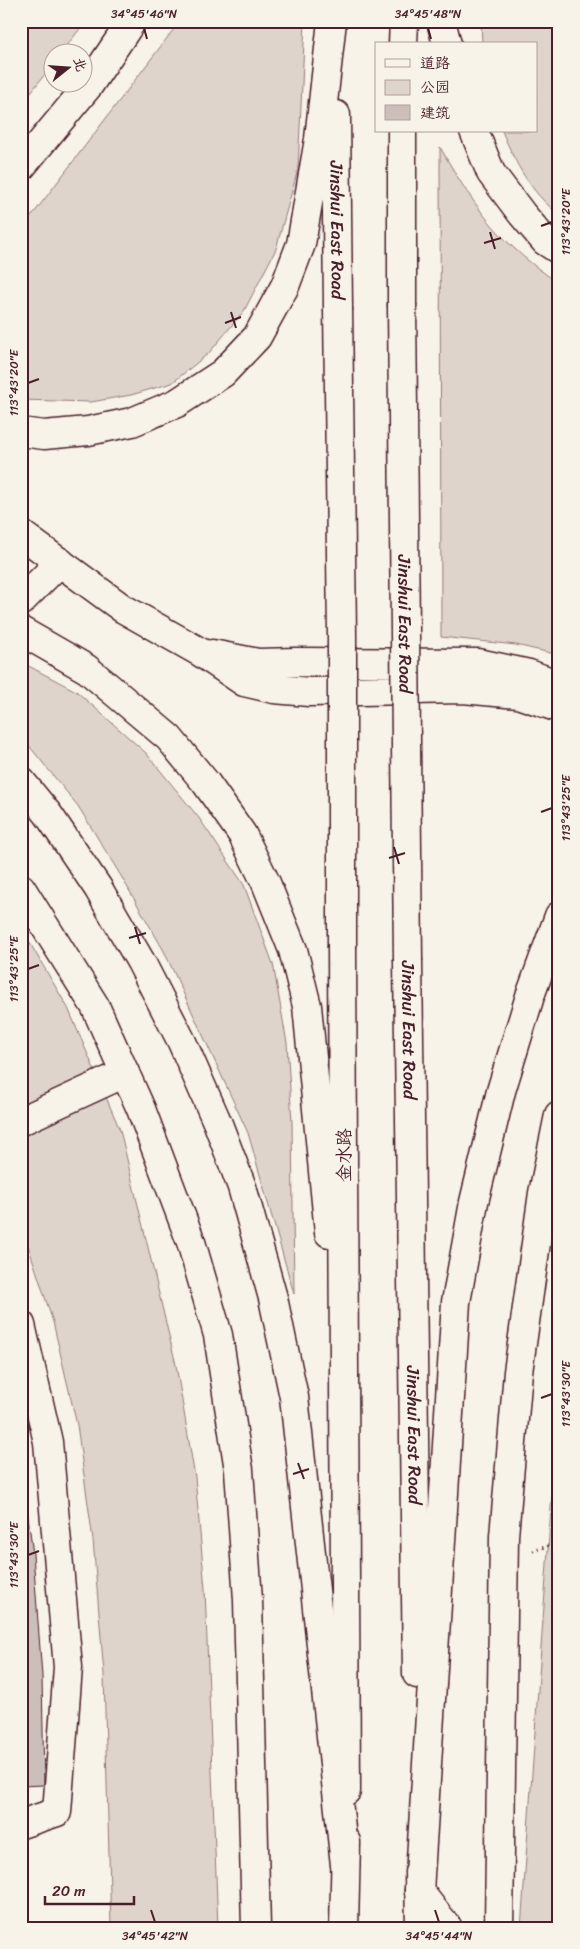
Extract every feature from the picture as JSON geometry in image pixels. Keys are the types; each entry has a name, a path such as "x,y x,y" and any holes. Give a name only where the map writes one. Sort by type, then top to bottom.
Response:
{"main road":[{"path":"21,167 89,85 132,21"},
{"path":"21,432 44,436 88,431 132,422 177,403 223,373 257,337 285,286 301,244 319,139 332,21"},
{"name":"Jinshui East Road","path":"337,21 342,635 342,948"},
{"path":"403,42 404,21"},
{"path":"441,21 446,42"},
{"name":"Jinshui East Road","path":"402,132 408,961 420,1928"},
{"path":"474,132 491,173 545,241 559,250"},
{"path":"21,534 122,608 200,652 244,682 274,689 308,692 463,689 518,694 559,708"},
{"path":"21,601 60,562"},
{"path":"21,631 87,669 169,738 206,782 242,834 273,899 293,950 307,1006 323,1183 345,1361 347,1703 344,1928"},
{"path":"200,652 258,663 478,663 529,674 559,685"},
{"path":"21,781 48,814 98,888 141,962 182,1042 218,1124 242,1187 272,1298 294,1397 345,1865 325,1928"},
{"path":"21,888 57,942 95,1006 141,1110 191,1242 215,1326 239,1470 248,1600 256,1928"},
{"path":"448,1928 419,1891 456,1302 474,1202 500,1091 530,996 559,916"},
{"name":"金水路","path":"342,948 345,1361"},
{"path":"21,1121 125,1074"},
{"path":"499,1928 504,1536 518,1372 543,1193 559,1115"},
{"path":"21,1324 48,1442 68,1667 57,1812 21,1824"}],"green space":[{"path":"21,21 86,21 70,42 42,42 42,78 21,105"},
{"path":"180,21 305,21 298,169 276,249 244,311 209,353 172,383 131,395 91,402 21,400 21,230"},
{"path":"481,21 559,21 559,215 540,197 525,177 502,132 538,132 538,42 482,42"},
{"path":"440,147 466,190 492,226 524,257 559,283 559,655 516,645 441,637"},
{"path":"21,662 76,691 146,753 199,818 244,885 273,964 287,1043 292,1122 294,1294 248,1133 164,951 78,806 21,736"},
{"path":"21,928 68,1008 120,1130 176,1365 195,1477 205,1589 218,1928 111,1928 104,1674 93,1540 77,1425 53,1322 21,1224"},
{"path":"559,1396 559,1928 521,1928"}],"building":[{"path":"21,1464 33,1554 42,1676 44,1785 21,1786"}]}
